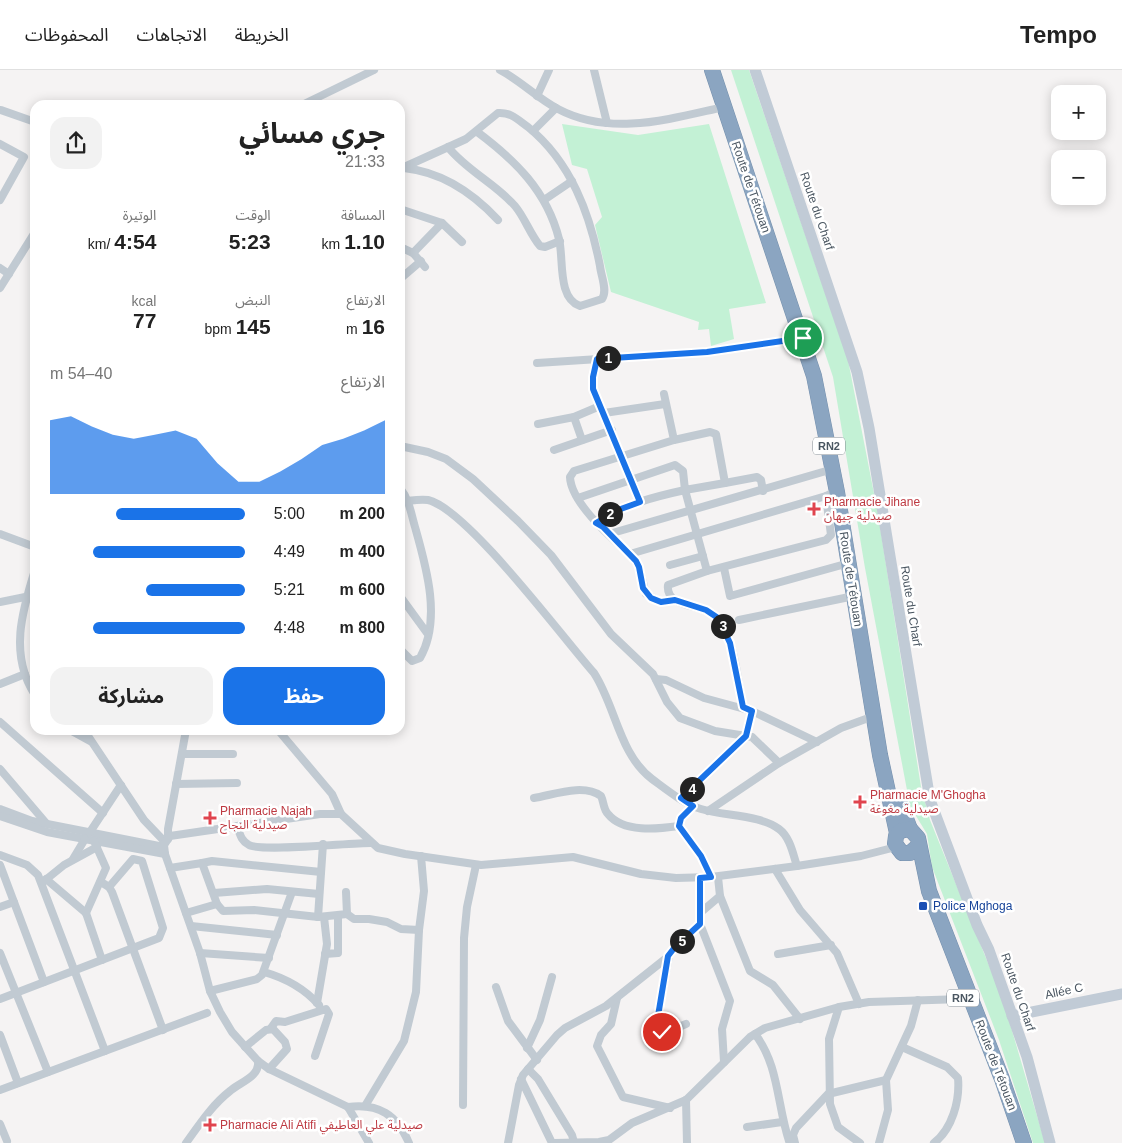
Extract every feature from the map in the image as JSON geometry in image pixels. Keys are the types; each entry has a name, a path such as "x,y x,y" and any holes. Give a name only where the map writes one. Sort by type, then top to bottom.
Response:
{"highway":[{"name":"Route de Tétouan","path":"712,70 803,338 824,419 833,469 831,494 849,563 874,716 905,842 1016,1143"},
{"name":"Route de Tétouan","path":"722,70 809,327 824,380 832,415 892,768 902,810 905,842 929,891 1002,1079 1024,1143"}],"street":[{"path":"312,100 374,70"},
{"path":"500,70 556,108 607,123 638,125 724,107"},
{"path":"537,96 549,70"},
{"path":"594,70 607,123"},
{"name":"Route du Charf","path":"755,70 857,372 869,428 930,800 989,950 1027,1057 1050,1143"},
{"path":"533,132 556,108"},
{"path":"1,110 30,120"},
{"path":"405,166 448,147 476,131 490,119 504,113 516,118 533,132 564,167 581,197 593,237 604,290 602,299 580,306 569,298 565,286 560,241 544,200 521,168 476,131"},
{"path":"0,144 24,157 0,200"},
{"path":"448,147 515,206 540,246 545,247 560,241"},
{"path":"405,169 424,171 464,189 483,204 498,220"},
{"path":"544,200 572,182"},
{"path":"405,212 442,223 462,242"},
{"path":"413,253 442,223"},
{"path":"0,288 30,240"},
{"path":"405,249 413,253 423,264 405,276"},
{"path":"0,268 9,274"},
{"path":"537,363 707,352 803,338"},
{"path":"597,359 593,383 602,410 612,430 640,502"},
{"path":"664,394 674,440"},
{"path":"538,424 602,410 665,404"},
{"path":"574,417 582,440"},
{"path":"554,450 612,430"},
{"path":"725,483 716,434 710,432 674,440 573,472 570,480 578,498 596,523 630,554 639,567 646,594 661,602 675,600 713,613 723,625 730,643 743,707"},
{"path":"405,447 428,452 446,459 491,495 550,555 602,624 656,679 667,702 680,718 715,731 747,735 760,743 779,763"},
{"path":"578,498 620,481 632,480 675,464 683,471 685,490 707,571"},
{"path":"609,534 833,469"},
{"path":"596,523 618,510 685,490 758,477 761,480 763,490"},
{"path":"630,554 831,494 831,535 828,539 707,571 670,583 668,588 675,600"},
{"path":"405,496 408,501 428,576 431,609 422,654 417,660 409,659 405,655"},
{"path":"408,501 428,500 452,514 498,559 594,673 602,686 636,764 653,780 693,806 708,811 756,820 779,829 787,839 797,866"},
{"path":"0,534 30,545"},
{"path":"670,565 703,556"},
{"path":"724,568 730,596 849,563"},
{"path":"0,602 30,596"},
{"path":"739,620 854,596"},
{"path":"30,600 19,643 25,674 30,684"},
{"path":"405,603 427,633"},
{"path":"0,684 25,674"},
{"path":"656,679 666,680 704,698 743,707 818,742"},
{"path":"681,798 747,735 752,711"},
{"path":"708,811 779,763 850,724 874,716"},
{"path":"0,722 103,813"},
{"path":"80,735 92,741"},
{"path":"88,735 151,829 165,845"},
{"path":"185,735 165,845 170,868 200,953 210,991 226,1022 245,1047 258,1061 269,1069 348,1107 365,1106 390,1115 400,1124 409,1143"},
{"path":"282,735 332,794 341,814 371,843 384,850 476,865 573,857 641,874 700,878 861,856 905,842"},
{"path":"182,754 233,754"},
{"path":"0,769 46,823"},
{"path":"176,784 237,783"},
{"path":"90,832 121,785"},
{"path":"534,798 568,792 590,792 601,796 607,813 622,823 653,829 679,826"},
{"path":"679,826 681,818 693,806"},
{"path":"0,809 46,823 165,845"},
{"path":"0,816 47,832 85,839 95,844 165,845 178,834 320,814 341,814"},
{"path":"238,826 243,840 250,846 264,848 371,843"},
{"path":"679,826 715,877 720,896 750,970 773,985 800,1019"},
{"path":"73,859 85,839"},
{"path":"44,881 95,844"},
{"path":"86,913 101,882 105,865 95,844"},
{"path":"319,1006 326,954 319,894 323,844"},
{"path":"0,855 27,865 44,881 86,913 102,960"},
{"path":"365,1106 404,1041 417,986 419,930 424,891 421,856"},
{"path":"0,1000 159,938 163,932 142,861 133,859 109,887"},
{"path":"170,868 212,861 321,872"},
{"path":"202,863 217,904 223,911 254,910 321,917 347,914"},
{"path":"0,865 44,982"},
{"path":"462,1105 464,938 467,907 476,865"},
{"path":"775,869 800,910 819,934 831,945 840,959 859,1004"},
{"path":"700,878 700,924 730,1002 722,1030 724,1062"},
{"path":"44,881 73,971 105,1051"},
{"path":"101,882 109,887 163,1030"},
{"path":"214,894 258,889 319,894"},
{"path":"210,991 257,979 264,972 292,892"},
{"path":"346,892 347,914 352,919 369,919 387,922 399,928 419,930"},
{"path":"700,913 720,896"},
{"path":"0,907 14,902"},
{"path":"186,913 217,904"},
{"path":"326,954 338,953 338,916"},
{"path":"508,1143 516,1094 521,1079 528,1069 565,1028 592,1015 617,998 668,956 700,924"},
{"path":"191,926 277,935"},
{"path":"778,954 831,945"},
{"path":"0,953 48,1072"},
{"path":"200,953 269,958"},
{"path":"668,956 658,1009 659,1024 666,1034 686,1024"},
{"path":"264,972 296,985 319,1006 328,1010 329,1014 315,1056"},
{"path":"527,1048 540,1020 552,977"},
{"path":"496,987 508,1021 537,1060"},
{"name":"Allée C","path":"1012,1016 1122,994"},
{"path":"617,998 611,1024 599,1038 598,1049 623,1097 670,1109"},
{"path":"521,1079 553,1143 599,1142 609,1140 632,1123 670,1109 686,1100 755,1034 766,1028 839,1007 859,1004 963,999"},
{"path":"879,1143 888,1110 886,1080 915,1017 918,1000"},
{"path":"245,1047 271,1028 276,1021 288,1021 319,1006"},
{"path":"839,1007 829,1039 828,1094 832,1114 838,1128 860,1143"},
{"path":"0,1090 207,1012"},
{"path":"269,1069 287,1049 285,1042 271,1028"},
{"path":"755,1034 769,1055 782,1122 791,1141"},
{"path":"0,1035 18,1083"},
{"path":"902,1046 947,1067 958,1078 955,1107 947,1130 934,1143"},
{"path":"186,1143 215,1105 228,1092 254,1075 258,1068 258,1061"},
{"path":"528,1069 538,1079 572,1135 574,1142"},
{"path":"791,1141 800,1123 828,1094 886,1080"},
{"path":"686,1100 687,1143"},
{"path":"348,1107 369,1143"},
{"path":"747,1127 782,1122"},
{"path":"0,1124 7,1141"}],"green space":[{"path":"731,70 749,70 848,360 878,514 921,787 930,820 1003,1000 1045,1143 1033,1143 999,1040 932,867 927,834 910,806 865,568 833,377"},
{"path":"562,124 638,135 709,124 766,303 729,309 734,339 711,346 709,329 698,330 699,322 611,292 595,225 602,217 587,169 572,165"}],"place":[{"name":"Pharmacie Jihane صيدلية جيهان","path":"814,509"},
{"name":"Pharmacie M'Ghogha صيدلية مغوغة","path":"860,802"},
{"name":"Pharmacie Najah صيدلية النجاح","path":"210,818"},
{"name":"Police Mghoga","path":"923,906"},
{"name":"Pharmacie Ali Atifi صيدلية علي العاطيفي","path":"210,1125"}],"route":[{"path":"662,1032 659,1024 658,1009 666,979 668,956 700,924 700,878 711,877 701,856 679,826 681,818 693,806 681,798 693,789 744,739 749,730 752,711 743,707 730,643 718,618 706,610 675,600 661,602 651,598 643,588 636,561 603,527 596,523 607,515 640,502 612,430 593,389 594,370 597,359 707,352 803,338"}]}
